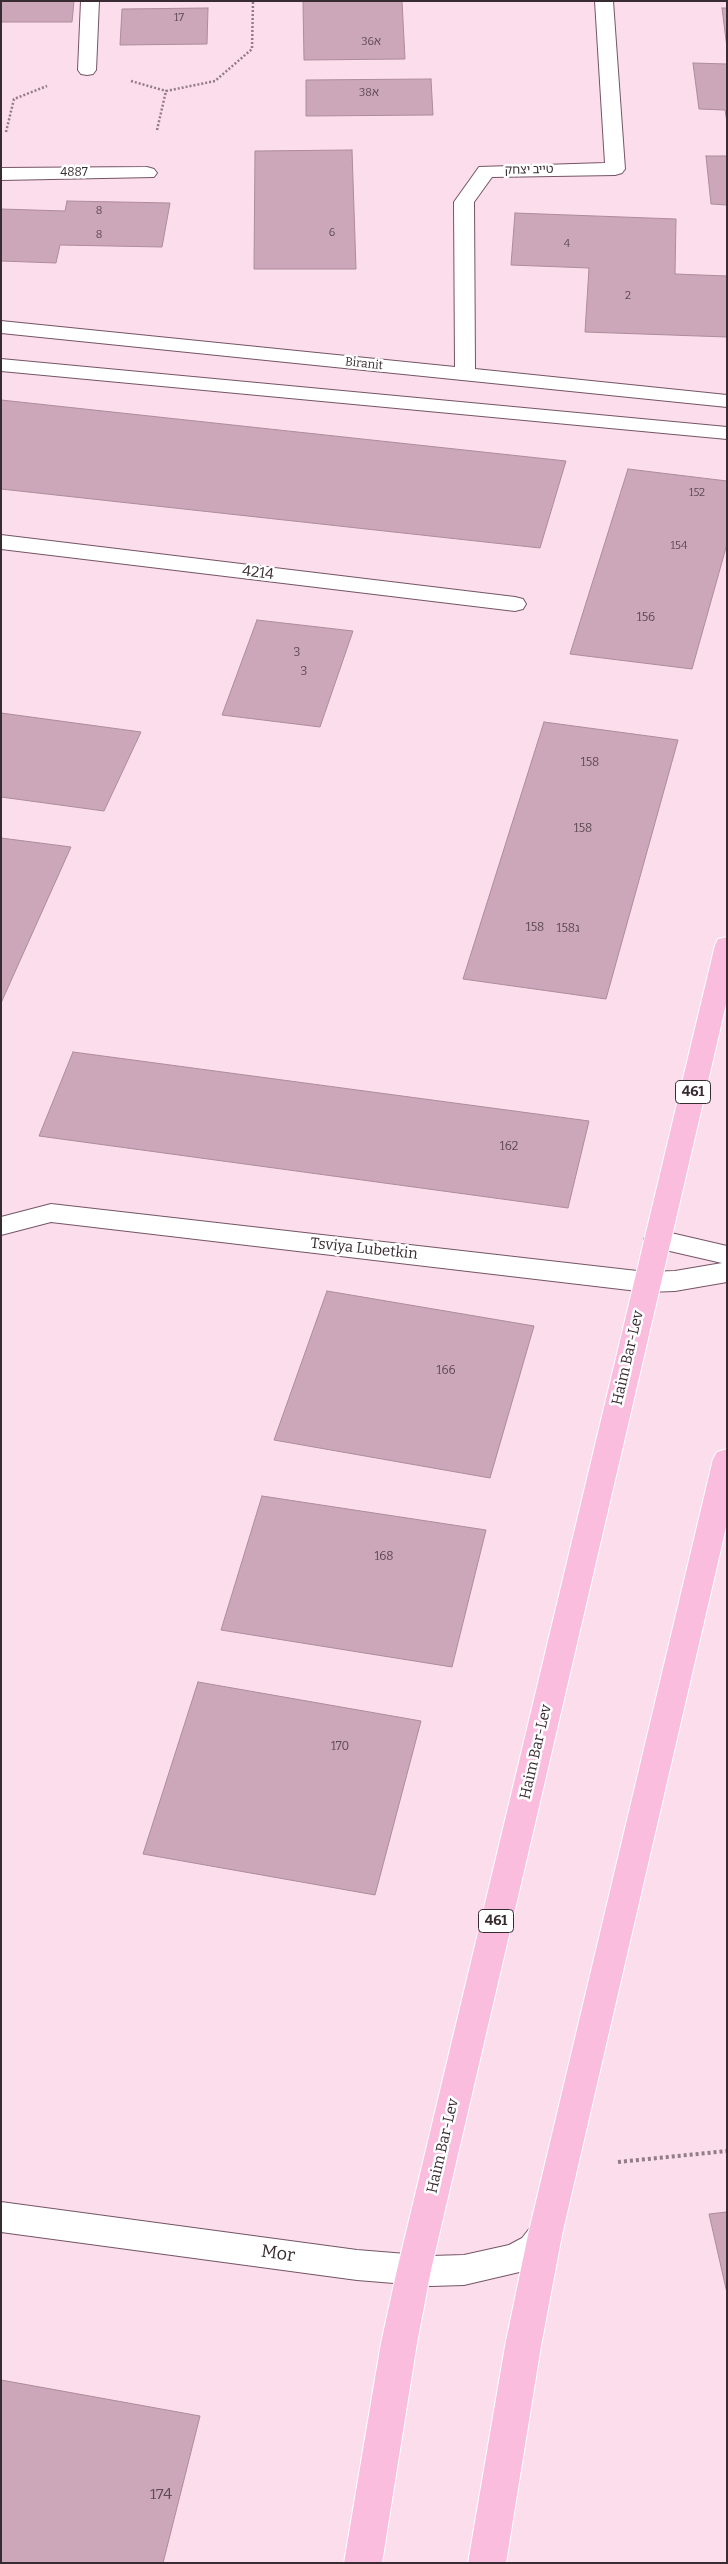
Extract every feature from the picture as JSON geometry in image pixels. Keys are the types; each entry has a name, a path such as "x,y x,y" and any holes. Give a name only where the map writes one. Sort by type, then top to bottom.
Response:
{"main road":[{"name":"Haim Bar-Lev","path":"363,2563 399,2343 414,2270 727,945"},
{"path":"488,2563 523,2346 545,2234 727,1459"}],"street":[{"path":"87,70 90,1"},
{"name":"טייב יצחק","path":"465,374 464,202 486,171 616,169 604,1"},
{"name":"4887","path":"1,174 146,173"},
{"name":"Biranit","path":"1,327 727,401"},
{"path":"1,365 727,434"},
{"name":"4214","path":"1,542 515,604"},
{"name":"Tsviya Lubetkin","path":"1,1226 51,1213 646,1282 675,1281 727,1272"},
{"path":"658,1239 727,1255"},
{"name":"Mor","path":"1,2218 347,2264 414,2270 464,2270 516,2259 534,2249 545,2234"}],"path":[{"path":"146,173 166,91 215,81 252,49 254,1"},
{"path":"562,2168 727,2151"}],"building":[{"path":"1,1 74,1 72,22 1,22"},
{"path":"303,1 402,1 405,59 304,60"},
{"path":"208,8 207,44 120,45 122,9"},
{"path":"722,8 727,8 727,48"},
{"path":"693,63 727,64 727,122 725,110 699,109"},
{"path":"431,79 433,115 306,116 306,80"},
{"path":"352,150 356,269 254,269 255,151"},
{"path":"706,156 727,156 727,205 711,204"},
{"path":"67,201 170,203 162,247 60,245 56,263 1,261 1,209 65,211"},
{"path":"515,213 676,219 675,274 727,276 727,337 585,332 589,268 511,265"},
{"path":"1,400 566,461 540,548 1,489"},
{"path":"628,469 727,481 727,544 692,669 570,654"},
{"path":"257,620 353,631 320,727 222,715"},
{"path":"1,713 141,732 104,811 1,797"},
{"path":"544,722 678,740 606,999 463,979"},
{"path":"1,838 71,847 1,1003"},
{"path":"73,1052 589,1121 568,1208 39,1136"},
{"path":"327,1291 534,1326 490,1478 274,1440"},
{"path":"262,1496 486,1530 452,1667 221,1630"},
{"path":"198,1682 421,1721 375,1895 143,1854"},
{"path":"727,2212 727,2293 709,2214"},
{"path":"1,2380 200,2416 163,2563 1,2563"}]}
